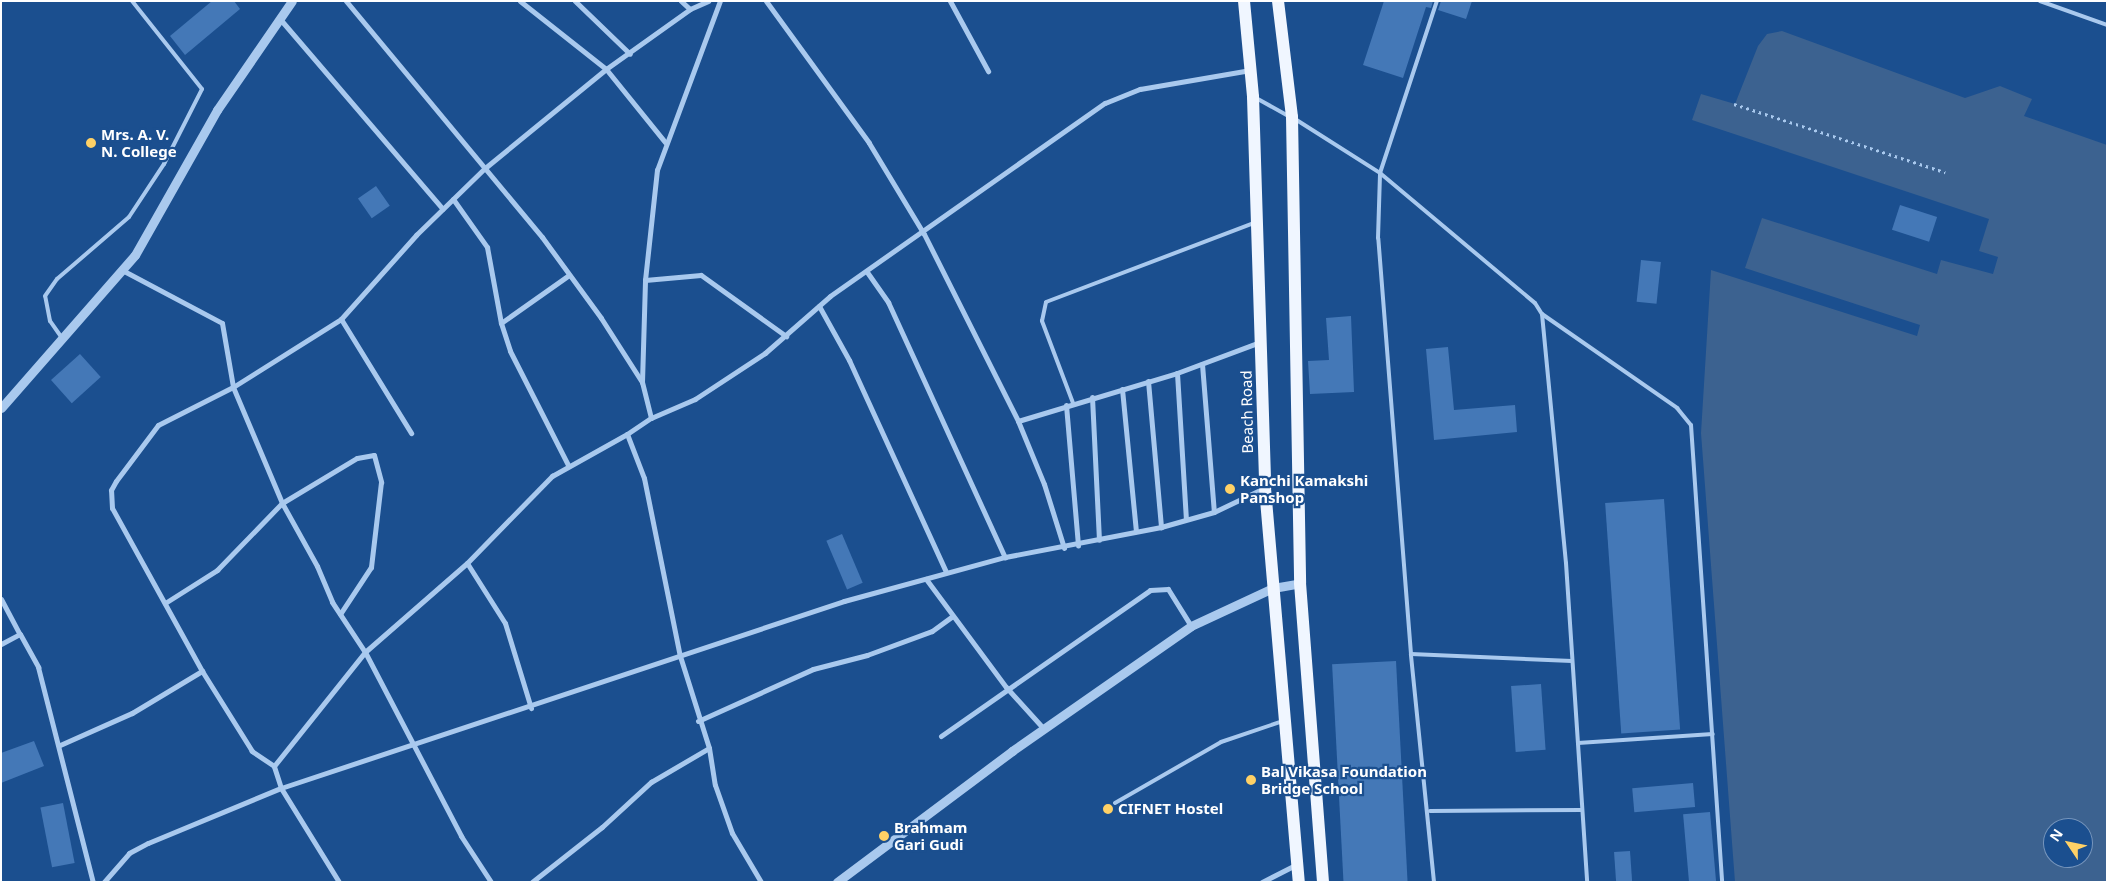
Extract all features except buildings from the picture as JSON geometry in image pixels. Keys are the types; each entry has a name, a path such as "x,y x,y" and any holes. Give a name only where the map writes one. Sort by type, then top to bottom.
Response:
{"main road":[{"name":"Beach Road","path":"1244,1 1253,97 1262,341 1265,488 1299,882"},
{"path":"1278,1 1292,117 1300,583 1323,882"}],"street":[{"path":"1,408 63,340 122,270 217,110 292,1"},
{"path":"346,1 485,168 569,276 642,382"},
{"path":"520,1 606,69 665,142"},
{"path":"575,1 630,54"},
{"path":"681,1 690,8"},
{"path":"339,882 281,788 274,766 252,751 202,671 112,508 111,490 158,426 233,387 341,318 443,209 485,168 606,69 630,54 690,8 708,1"},
{"path":"652,418 642,382 646,280 657,170 665,142 720,1"},
{"path":"766,1 869,143 924,234 1018,421 1044,484 1064,548"},
{"path":"950,1 988,72"},
{"path":"280,19 443,209"},
{"path":"274,766 365,652 467,562 568,464 628,434 652,418 696,399 786,336 819,306 1123,94 1250,70"},
{"path":"453,199 487,247 500,323 510,350 568,464"},
{"path":"122,270 222,323 233,387 282,503 340,614 365,652 412,746 491,882"},
{"path":"868,272 888,302 1005,557"},
{"path":"646,280 701,274 714,280 786,336"},
{"path":"500,323 569,276"},
{"path":"819,306 849,360 946,572"},
{"path":"341,318 411,433"},
{"path":"1018,421 1092,397 1177,373 1262,341"},
{"path":"1202,364 1214,512"},
{"path":"1177,373 1186,519"},
{"path":"1148,381 1160,527"},
{"path":"1122,388 1136,531"},
{"path":"1092,397 1099,540"},
{"path":"1066,406 1078,545"},
{"path":"628,434 644,478 680,656 698,721 709,748 715,785 732,833 761,882"},
{"path":"165,603 217,570 282,503 357,458 374,455 381,482 371,567 340,614"},
{"path":"104,882 129,853 148,843 281,788 531,708 844,601 1005,557 1064,548 1160,527 1214,512 1265,488"},
{"path":"467,562 505,623 531,708"},
{"path":"926,579 951,617 1006,687 1044,729"},
{"path":"837,882 1044,729 1191,626 1273,588 1300,583"},
{"path":"941,736 1006,687 1161,586 1172,593 1191,626"},
{"path":"1,599 40,672 60,744 93,882"},
{"path":"698,721 813,669 867,655 932,631 951,617"},
{"path":"1,644 20,634"},
{"path":"60,744 132,713 202,671"},
{"path":"532,882 602,827 651,782 709,748"},
{"path":"1262,882 1298,864"}],"lane":[{"path":"63,340 50,321 44,296 57,279 129,217 168,157 202,89 132,1"},
{"path":"1434,882 1430,811 1411,654 1396,423 1379,259 1380,173 1437,1"},
{"path":"2040,1 2107,25"},
{"path":"1253,97 1292,117 1380,173 1535,303 1542,314 1677,408 1691,426 1722,882"},
{"path":"1073,403 1042,320 1046,302 1258,222"},
{"path":"1542,314 1572,661 1587,882"},
{"path":"1411,654 1572,661"},
{"path":"1115,803 1221,742 1285,720"},
{"path":"1578,743 1713,734"},
{"path":"1430,811 1582,810"}],"path":[{"path":"1734,104 1945,172"}],"water":[{"path":"1782,31 1965,98 2000,86 2032,99 2024,116 2107,145 2107,882 1735,882 1701,433 1711,270 1917,336 1920,325 1745,268 1762,218 1937,274 1941,260 1993,274 1998,257 1979,251 1989,219 1692,120 1701,94 1735,104 1758,46 1767,34"}],"place":[{"name":"Mrs. A. V. N. College","path":"91,143"},
{"name":"Kanchi Kamakshi Panshop","path":"1230,489"},
{"name":"Bal Vikasa Foundation Bridge School","path":"1251,780"},
{"name":"CIFNET Hostel","path":"1108,809"},
{"name":"Brahmam Gari Gudi","path":"884,836"}]}
